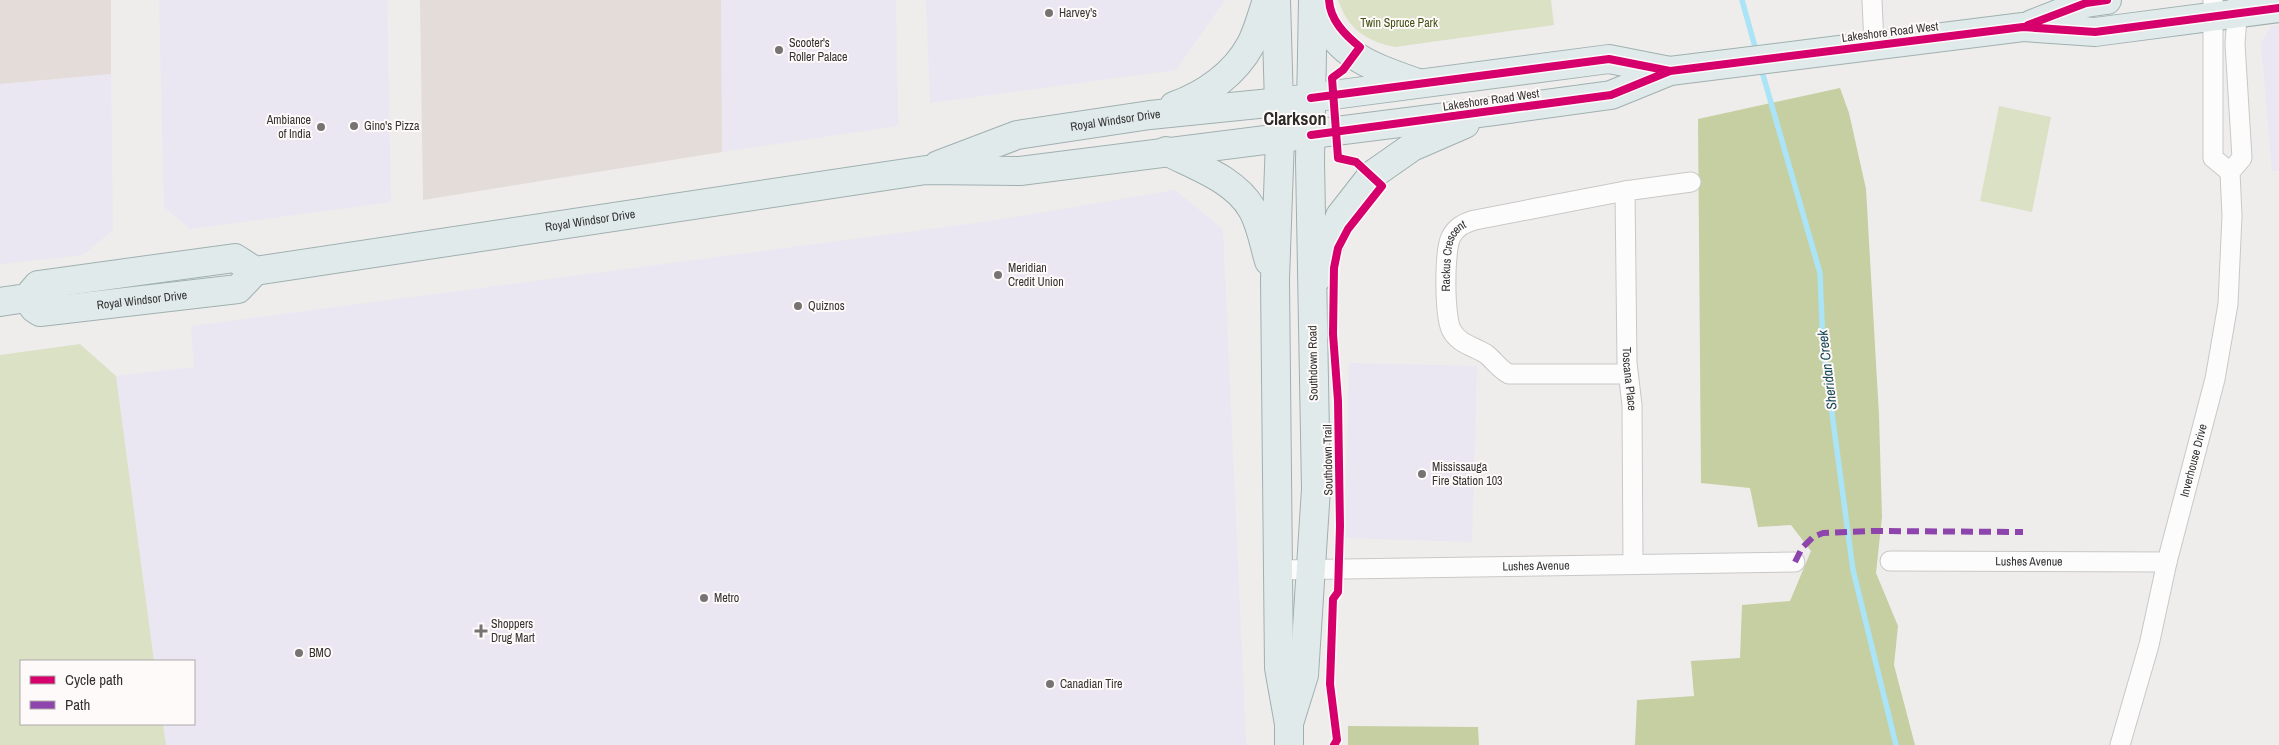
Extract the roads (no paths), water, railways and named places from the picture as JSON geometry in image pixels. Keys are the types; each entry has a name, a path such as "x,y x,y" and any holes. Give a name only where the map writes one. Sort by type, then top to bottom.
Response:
{"main road":[{"path":"1150,115 1188,101 1213,87 1242,57 1251,44 1268,0"},
{"name":"Southdown Road","path":"1276,0 1280,139 1275,279 1277,570 1279,668 1289,735"},
{"path":"1315,0 1322,20 1335,39 1354,56 1385,71 1422,84"},
{"name":"Southdown Road","path":"1289,735 1304,675 1316,489 1310,135 1315,0"},
{"name":"Lakeshore Road West","path":"2023,27 2086,3 2107,0"},
{"name":"Lakeshore Road West","path":"1280,139 1611,95 1670,71 2023,27 2095,32 2225,7 2279,8"},
{"name":"Lakeshore Road West","path":"1311,98 1609,59 1670,71"},
{"name":"Royal Windsor Drive","path":"926,170 1017,135 1150,115 1311,98"},
{"path":"1312,294 1340,216 1372,175 1412,147 1494,111"},
{"name":"Royal Windsor Drive","path":"0,302 27,298 38,285 234,258 255,271 926,170 1020,171 1166,151 1280,139"},
{"path":"1166,151 1225,182 1240,193 1253,210 1275,279"}],"street":[{"path":"1872,0 1874,45"},
{"path":"2225,7 2235,44 2242,158 2230,172 2213,158 2225,7"},
{"name":"Inverhouse Drive","path":"2120,745 2149,645 2167,562 2215,379 2228,304 2232,216 2230,172"},
{"name":"Rackus Crescent","path":"1628,374 1509,374 1486,354 1460,341 1452,333 1447,320 1448,244 1457,228 1462,224 1484,218 1625,191 1691,182"},
{"name":"Toscana Place","path":"1625,191 1628,374 1632,405 1633,564"},
{"name":"Lushes Avenue","path":"1890,561 2167,562"},
{"name":"Lushes Avenue","path":"1277,570 1795,562"}],"waterway":[{"name":"Sheridan Creek","path":"1742,0 1757,54"},
{"name":"Sheridan Creek","path":"1761,68 1820,273 1823,346 1853,570 1896,745"}],"place":[{"name":"Harvey's","path":"1049,13"},
{"name":"Scooter's Roller Palace","path":"779,50"},
{"name":"Gino's Pizza","path":"354,126"},
{"name":"Ambiance of India","path":"321,127"},
{"name":"Meridian Credit Union","path":"998,275"},
{"name":"Quiznos","path":"798,306"},
{"name":"Mississauga Fire Station 103","path":"1422,474"},
{"name":"Metro","path":"704,598"},
{"name":"Shoppers Drug Mart","path":"481,631"},
{"name":"BMO","path":"299,653"},
{"name":"Canadian Tire","path":"1050,684"}],"district":[{"name":"Clarkson","path":"1295,119"}],"park label":[{"name":"Twin Spruce Park","path":"1399,23"}]}
